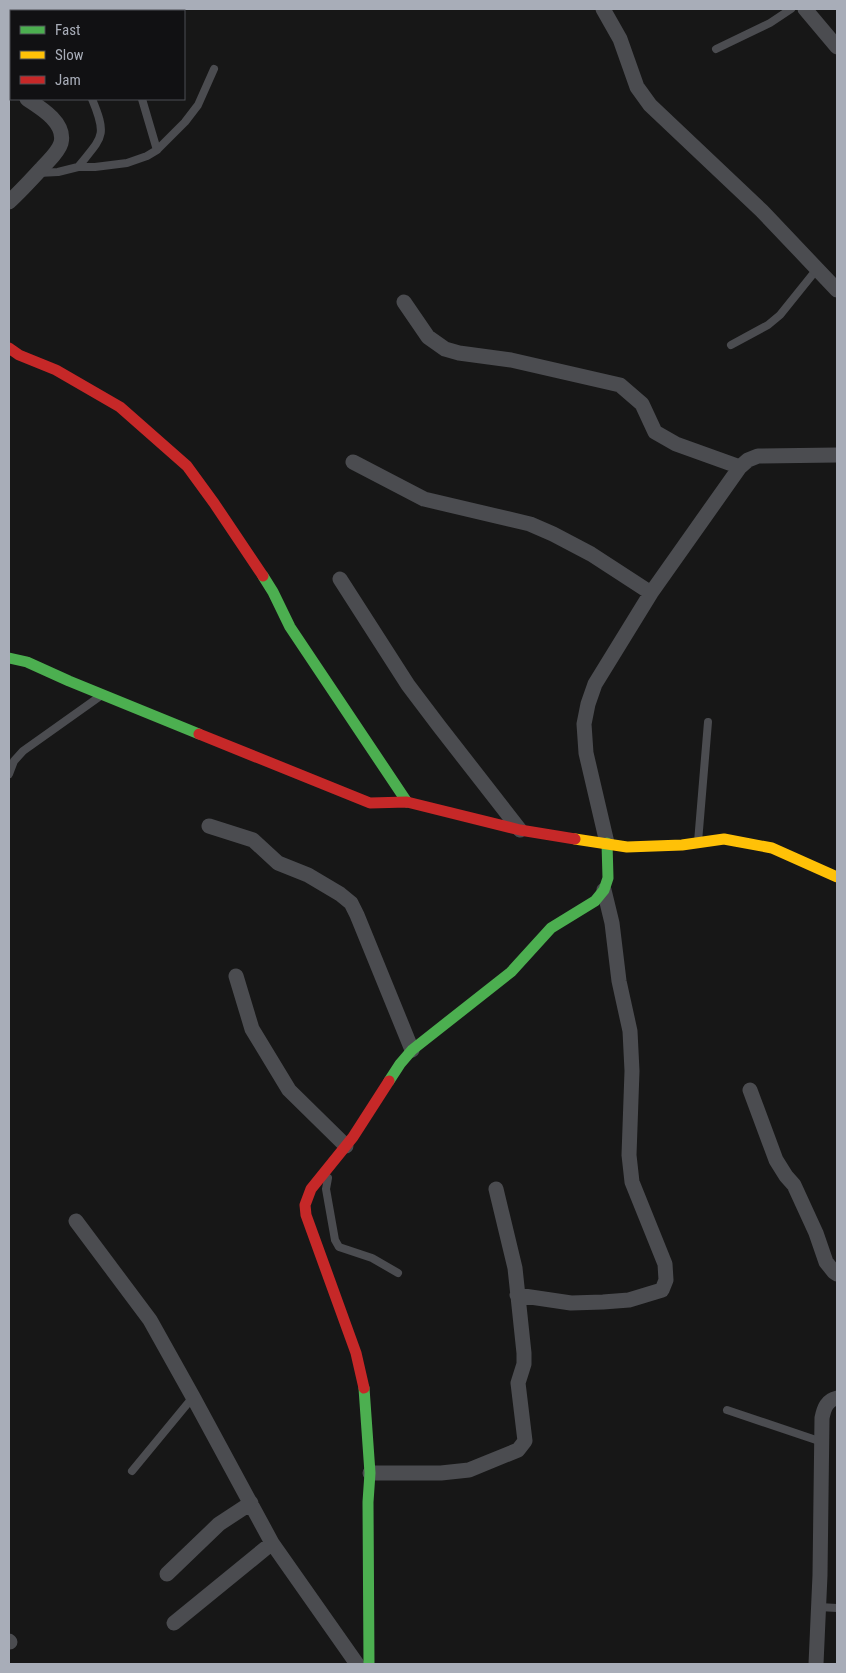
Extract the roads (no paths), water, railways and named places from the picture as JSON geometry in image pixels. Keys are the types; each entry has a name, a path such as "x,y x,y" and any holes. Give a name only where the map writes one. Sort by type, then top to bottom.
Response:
{"street":[{"path":"603,9 620,39 637,87 650,105 762,211 837,290"},
{"path":"805,9 837,45"},
{"path":"820,9 837,45"},
{"path":"9,202 56,152 61,144 58,125 50,115 28,100"},
{"path":"404,302 428,337 445,349 459,353 511,360 620,385 642,404 655,432 676,444 740,467"},
{"path":"9,348 19,355 56,370 120,407 187,466 249,554 273,592 290,627 407,802"},
{"path":"368,1664 370,1648 368,1502 370,1472 363,1381 306,1215 306,1205 311,1189 354,1137 400,1064 412,1050 511,972 551,928 595,901 604,890 608,878 607,843 586,753 584,724 588,704 595,684 651,594 740,467 748,460 758,456 837,455"},
{"path":"353,462 424,499 530,524 554,534 591,554 651,594"},
{"path":"340,580 408,685 520,830"},
{"path":"9,658 27,662 370,802 407,802 520,830 627,846 661,846 724,839 772,848 837,877"},
{"path":"209,826 253,840 278,863 324,883 350,902 412,1050"},
{"path":"517,1295 571,1303 629,1300 662,1290 666,1280 665,1264 632,1182 629,1155 632,1071 630,1031 619,981 612,923 604,890"},
{"path":"236,976 252,1029 289,1090 346,1146"},
{"path":"750,1090 776,1160 794,1185 816,1233 826,1262 837,1274"},
{"path":"370,1472 422,1474 469,1470 518,1450 526,1441 518,1383 524,1364 524,1353 510,1247 496,1189"},
{"path":"76,1221 150,1320 272,1543 356,1664"},
{"path":"816,1664 822,1521 822,1418 824,1408 828,1402 837,1398"},
{"path":"167,1574 219,1524 251,1503"},
{"path":"174,1624 272,1543"}],"lane":[{"path":"716,49 770,23 791,9"},
{"path":"37,173 127,163 147,156 157,150 174,134 198,105 214,69"},
{"path":"78,167 102,134 101,123 92,100"},
{"path":"142,100 157,150"},
{"path":"731,345 768,325 780,315 817,269"},
{"path":"9,774 14,761 23,751 103,694"},
{"path":"698,843 708,722"},
{"path":"330,1166 326,1189 335,1240 339,1247 372,1258 398,1273"},
{"path":"132,1471 193,1397"},
{"path":"727,1410 822,1442"},
{"path":"819,1607 837,1608"}]}
